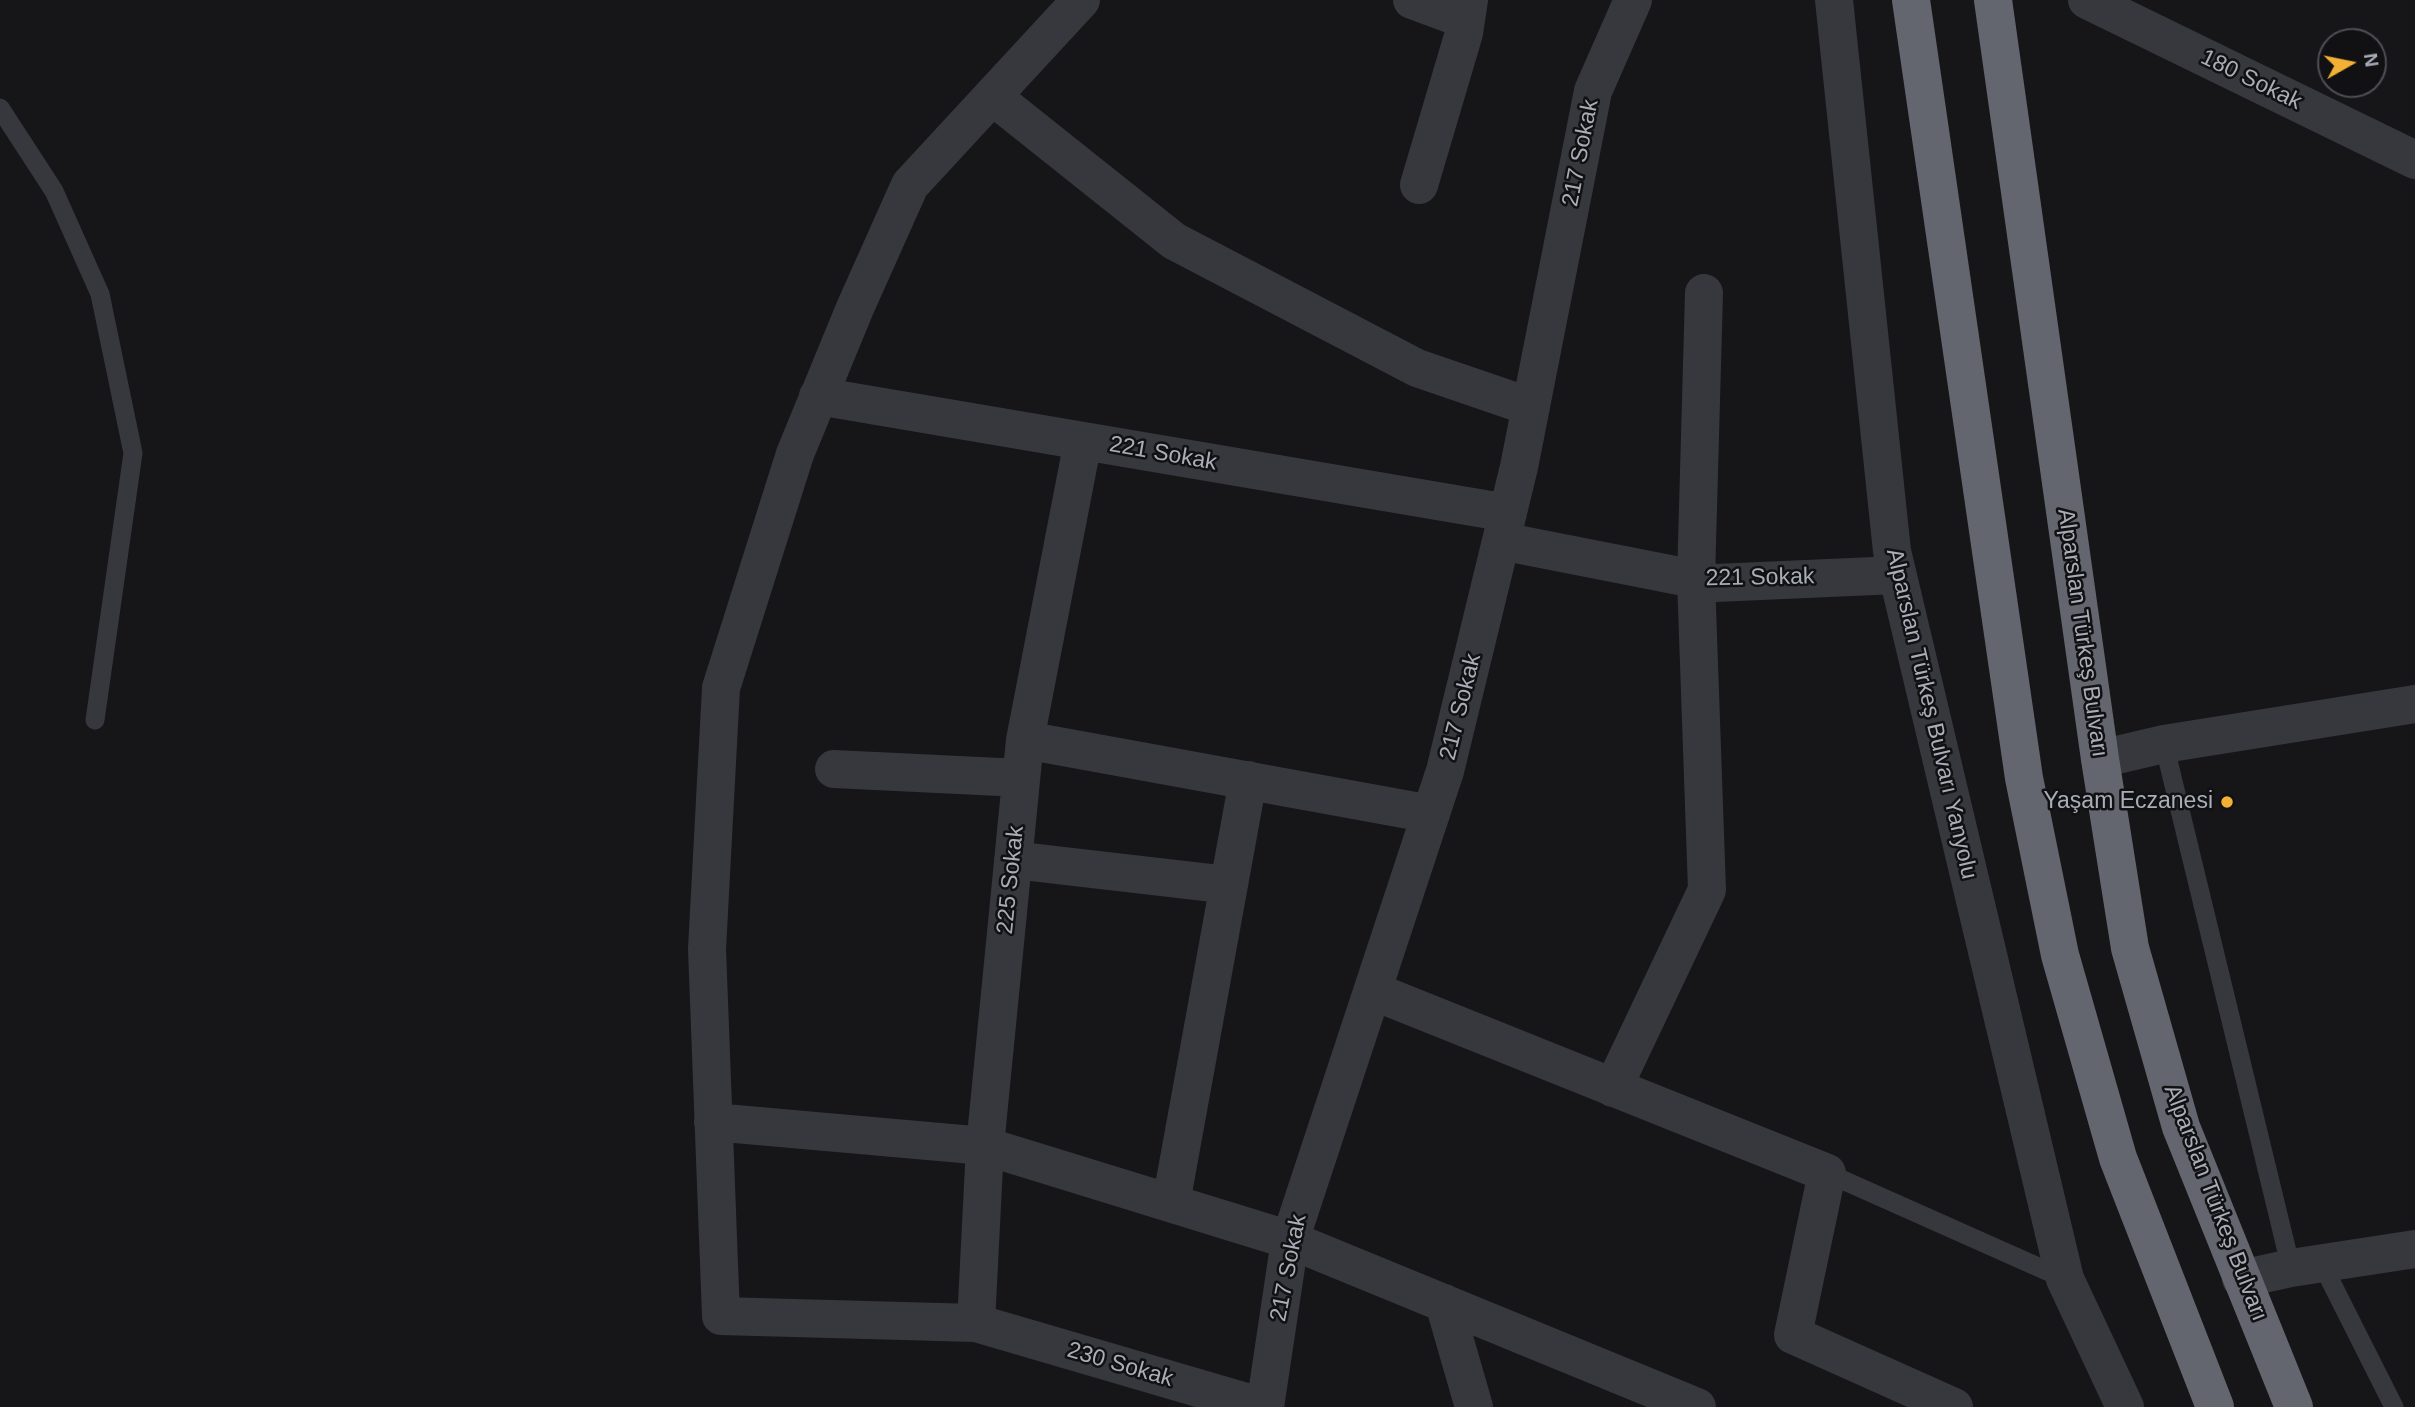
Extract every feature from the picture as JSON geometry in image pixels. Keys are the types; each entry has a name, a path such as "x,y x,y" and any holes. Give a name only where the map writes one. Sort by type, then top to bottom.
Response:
{"highway":[{"path":"1911,0 2024,778 2060,955 2118,1158 2215,1407"},
{"name":"Alparslan Türkeş Bulvarı","path":"1993,0 2100,759 2130,948 2181,1127 2294,1407"}],"street":[{"path":"1081,0 910,185 794,454 721,688 707,949 713,1122 985,1146 1290,1240 1697,1407"},
{"path":"1412,0 1468,10 1419,186"},
{"name":"217 Sokak","path":"1264,1407 1290,1240 1445,771 1505,527 1593,91 1633,0"},
{"name":"Alparslan Türkeş Bulvarı Yanyolu","path":"1834,0 1892,551 2065,1279 2125,1407"},
{"name":"180 Sokak","path":"2087,0 2415,160"},
{"path":"992,96 1174,241 1417,368 1531,407"},
{"path":"1613,1088 1707,890 1696,579 1704,293"},
{"name":"221 Sokak","path":"818,396 1083,441 1505,527 1715,583 1897,575"},
{"name":"225 Sokak","path":"976,1323 985,1146 1025,740 1083,441"},
{"path":"2100,759 2164,744 2415,704"},
{"path":"1025,740 1431,814"},
{"path":"834,769 1021,778"},
{"path":"1171,1203 1248,780"},
{"path":"1013,860 1229,885"},
{"path":"1373,992 1827,1173 1793,1335 1954,1407"},
{"name":"230 Sokak","path":"713,1122 721,1316 976,1323 1264,1407"},
{"path":"2242,1279 2415,1249"},
{"path":"1444,1303 1474,1407"}],"lane":[{"path":"0,108 54,191 100,294 133,453 95,720"},
{"path":"2164,744 2306,1266 2394,1407"},
{"path":"1827,1173 2065,1279"}],"place":[{"name":"Yaşam Eczanesi","path":"2227,802"}]}
